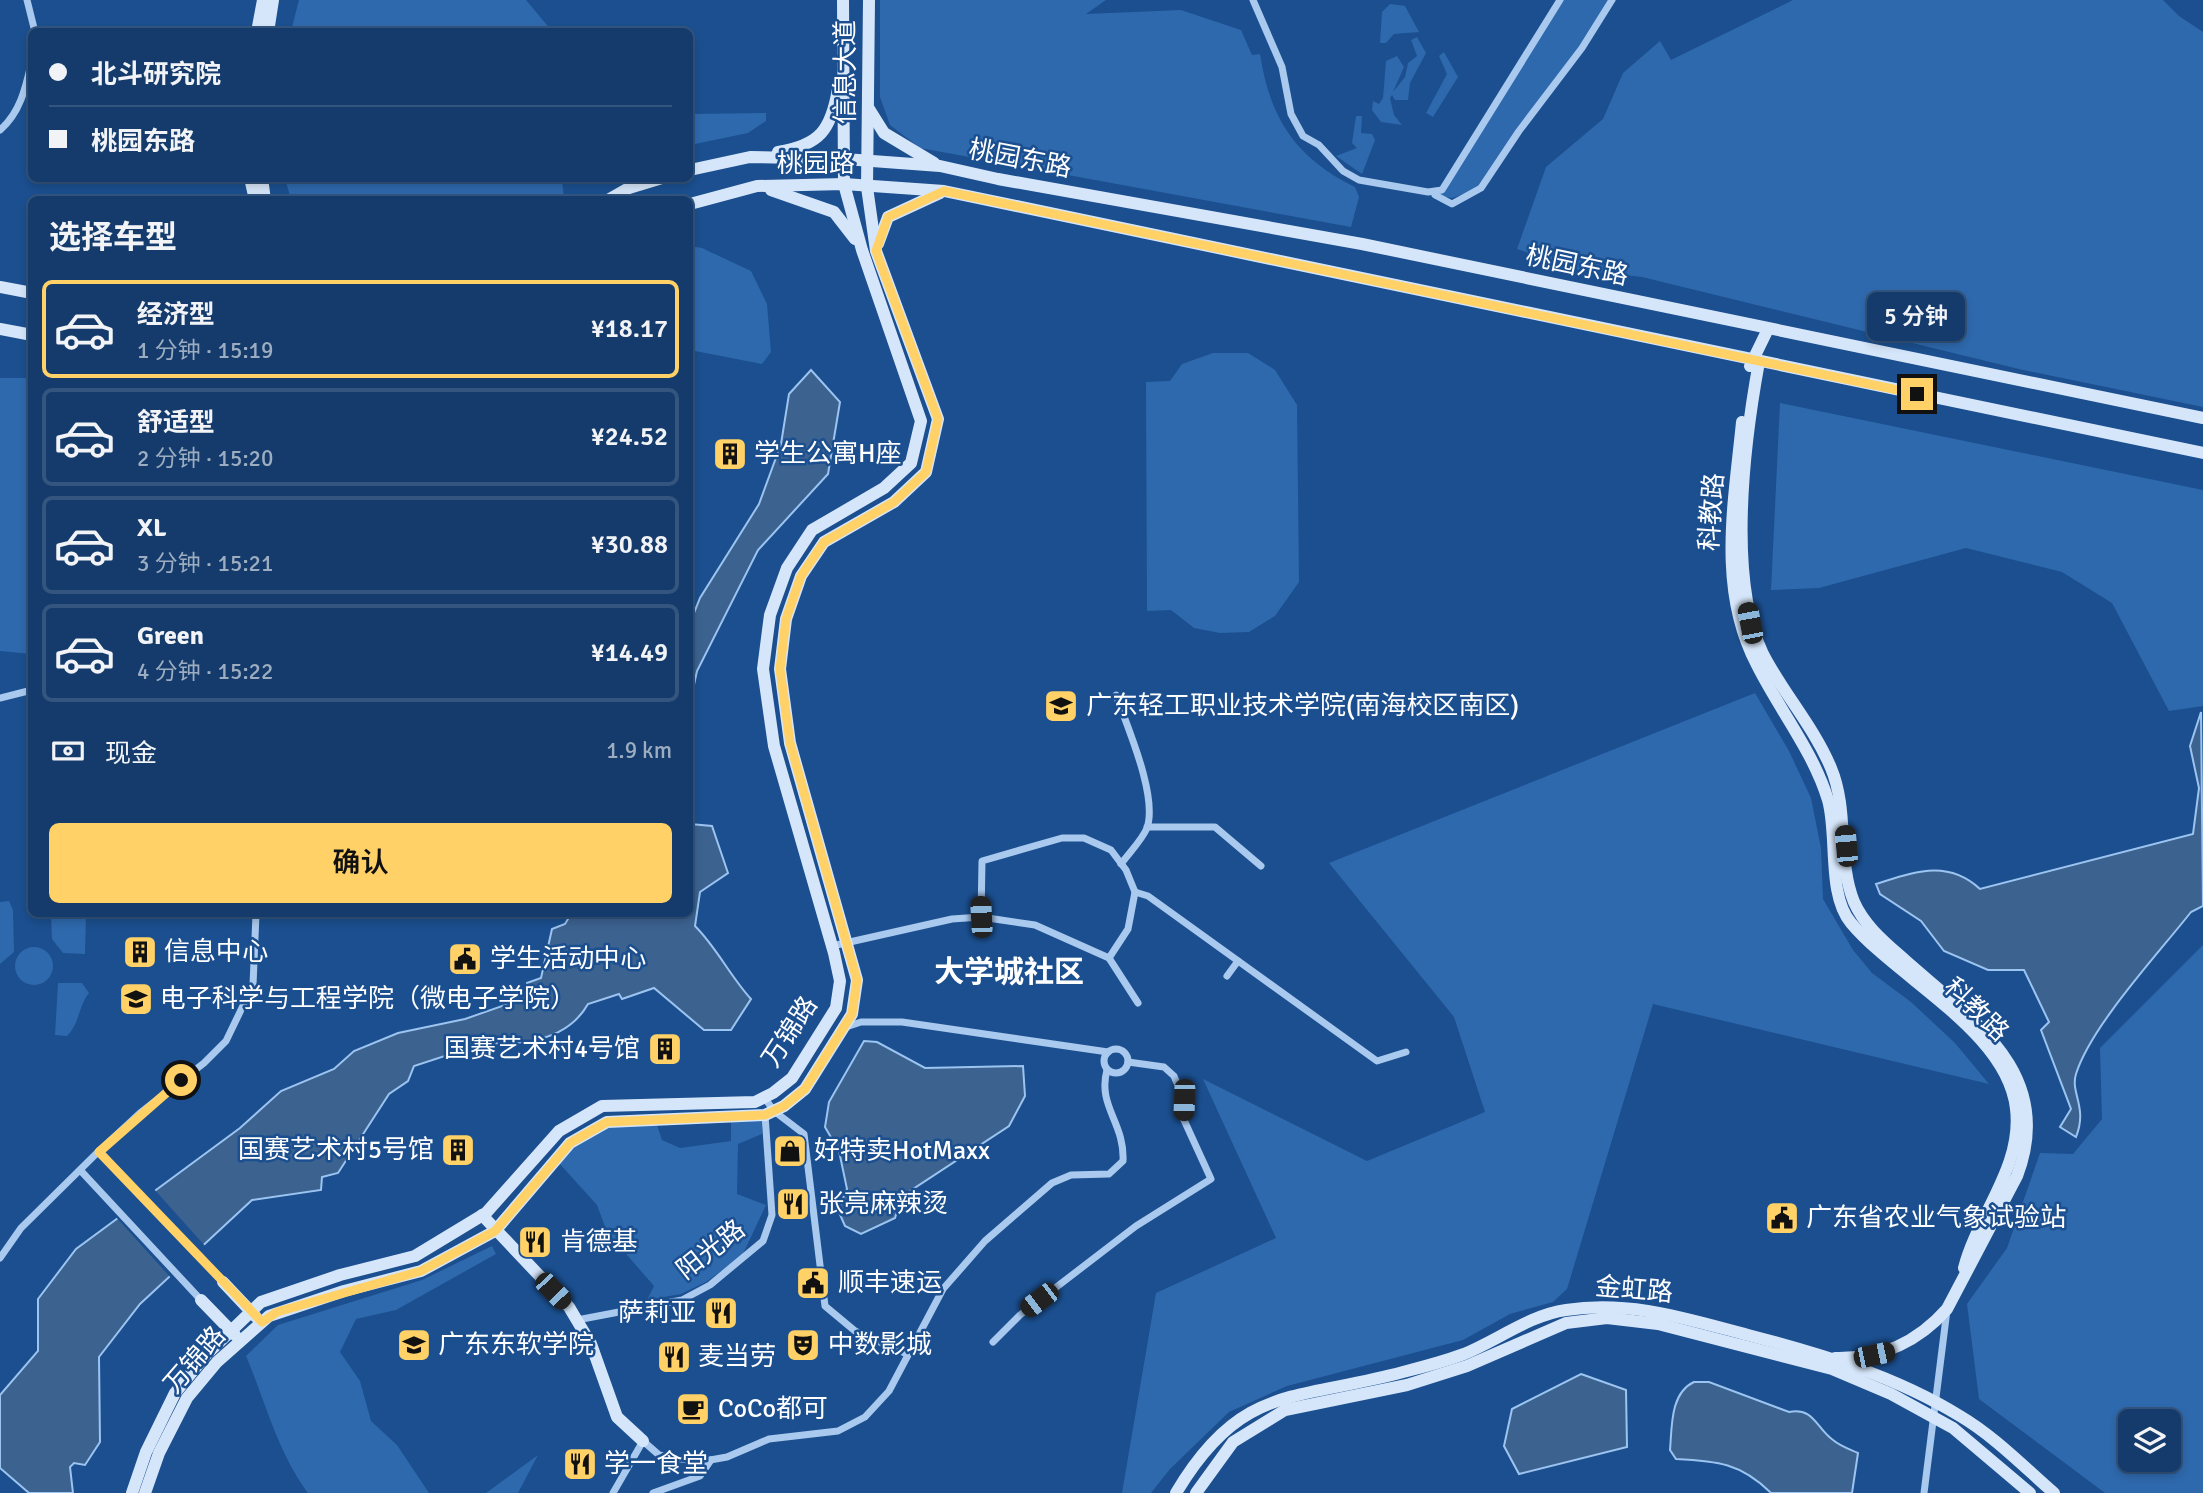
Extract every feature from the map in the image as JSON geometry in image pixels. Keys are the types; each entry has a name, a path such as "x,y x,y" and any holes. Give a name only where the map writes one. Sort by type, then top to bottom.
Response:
{"street":[{"path":"27,0 34,28"},
{"path":"258,28 263,0"},
{"path":"269,28 273,0"},
{"name":"信息大道","path":"843,0 844,184"},
{"name":"信息大道","path":"867,187 869,0"},
{"path":"1253,0 1282,67 1291,114 1303,136 1319,145 1343,171 1359,180 1428,192 1442,190 1560,0"},
{"path":"1435,195 1452,204 1481,188 1519,131 1582,48 1612,0"},
{"path":"750,157 800,148 821,134 833,120 844,61"},
{"path":"0,130 13,116 28,76"},
{"path":"869,108 884,133 901,146 940,166"},
{"name":"桃园路","path":"693,169 750,157 867,159 940,166"},
{"name":"桃园东路","path":"940,166 998,179 1363,244 2203,418"},
{"path":"615,196 649,182"},
{"name":"桃园路","path":"693,203 757,187 844,184 944,191"},
{"name":"万锦路","path":"132,1493 146,1452 175,1393 230,1331 250,1311 270,1297 415,1256 482,1215 559,1131 602,1105 755,1102 792,1078 836,1008 841,981 774,746 764,669 770,615 787,568 813,530 884,488 911,463 921,421 862,250 844,184"},
{"path":"757,187 834,212 862,250"},
{"name":"万锦路","path":"145,1493 159,1453 187,1398 217,1362 262,1322 277,1312 421,1271 495,1231 570,1143 607,1122 769,1113 805,1089 852,1014 857,980 790,743 780,669 786,619 801,576 824,542 894,502 926,472 938,419 876,251 867,187"},
{"path":"876,251 888,217 944,191"},
{"name":"桃园东路","path":"944,191 2203,453"},
{"path":"0,287 28,292"},
{"name":"科教路","path":"1768,328 1755,361 1731,536 1731,587 1742,633 1756,666 1819,771 1833,818 1836,885 1848,921 1891,964 1977,1036 2003,1072 2016,1107 2015,1146 1970,1243 1960,1286 1947,1309 1917,1336 1890,1352 1858,1359 1835,1358"},
{"path":"0,329 28,334"},
{"path":"0,698 28,691"},
{"path":"1116,695 1140,761 1146,791 1147,827 1121,863"},
{"path":"1147,827 1214,827 1261,866"},
{"path":"981,917 982,861 991,856 1062,838 1084,838 1111,850 1121,863 1135,892 1128,929 1109,958"},
{"path":"1135,892 1147,896 1377,1061 1406,1052"},
{"path":"0,1258 21,1228 99,1152 226,1041 253,985 256,917"},
{"path":"832,946 952,919 981,917 1035,925 1109,958 1138,1003"},
{"path":"1227,976 1238,961"},
{"path":"843,1028 861,1022 902,1022 1108,1052 1115,1049 1123,1051 1128,1062"},
{"path":"482,1215 569,1307 591,1343 617,1417 659,1455 699,1462 712,1460 769,1439 817,1434 847,1426 864,1417 889,1391 943,1289 985,1241 1052,1183 1072,1175 1109,1174 1123,1161 1124,1148 1102,1089 1107,1070 1104,1059 1108,1052"},
{"path":"1107,1070 1122,1072 1128,1062"},
{"path":"993,1342 1020,1315 1136,1226 1211,1179 1184,1120 1184,1100 1174,1076 1164,1068 1128,1062"},
{"path":"764,1097 769,1113 804,1134 825,1306 855,1331 907,1354"},
{"name":"阳光路","path":"577,1320 682,1300 710,1285 764,1241 772,1215 769,1113"},
{"path":"99,1152 262,1322"},
{"path":"81,1171 240,1341"},
{"name":"金虹路","path":"1176,1493 1193,1464 1224,1429 1282,1397 1402,1373 1464,1354 1521,1326 1563,1310 1609,1306 1657,1311 1835,1358 1963,1417 2054,1493"},
{"path":"1924,1493 1933,1401 1947,1309"},
{"name":"金虹路","path":"1196,1493 1233,1442 1284,1410 1407,1385 1468,1366 1566,1323 1607,1318 1658,1324 1832,1369 1891,1394 1953,1427 2030,1493"},
{"path":"613,1493 643,1441"},
{"path":"653,1493 700,1476 712,1460"}],"shaded area":[{"path":"299,0 526,0 549,28 292,28"},
{"path":"880,0 1106,0 1086,14 1181,10 1241,30 1252,55 1260,54 1271,98 1289,134 1317,163 1355,187 1359,197 1351,227 920,148 890,125 880,97"},
{"path":"1560,0 1612,0 1481,188 1452,198 1435,195"},
{"path":"1793,0 2163,0 2179,16 2203,32 2203,407 2023,370 1642,277 1579,270 1517,249 1546,167 1603,119 1623,73 1660,41 1671,60"},
{"path":"1390,4 1405,6 1419,32 1394,34 1386,43 1380,43 1382,12"},
{"path":"1417,37 1426,53 1410,83 1408,100 1395,100 1392,95 1390,98 1394,115 1402,125 1381,122 1372,110 1373,101 1379,104 1383,98 1386,61 1397,56 1404,67 1393,92 1405,77 1408,63 1417,56 1411,40"},
{"path":"1444,52 1458,77 1433,117 1426,113 1447,74 1439,56"},
{"path":"766,113 766,121 748,133 693,144 693,114"},
{"path":"1356,116 1362,116 1361,133 1372,134 1375,140 1362,174 1336,156 1357,148 1352,143"},
{"path":"286,182 562,182 564,196 290,196"},
{"path":"693,246 702,248 751,271 767,304 771,352 762,364 693,351"},
{"path":"1213,353 1248,353 1275,370 1297,405 1299,582 1275,616 1249,632 1220,633 1194,628 1171,610 1147,611 1146,382 1170,381 1182,364"},
{"path":"811,370 840,402 828,474 758,550 697,671 693,689 693,616 700,598 759,504 781,444 789,394"},
{"path":"0,378 28,378 28,654 0,651"},
{"path":"1780,403 2203,490 2203,706 2169,711 2112,603 2062,572 1966,548 1819,588 1771,590"},
{"path":"1755,693 1789,751 1811,798 1821,848 1823,899 1853,950 1872,973 1911,1002 1955,1043 1989,1084 1653,1004 1567,1289 1553,1302 1510,1314 1463,1340 1287,1386 1229,1412 1170,1469 1151,1493 1122,1493 1156,1293 1276,1238 1203,1079 1367,1161 1485,1112 1454,1017 1329,863"},
{"path":"2201,712 2203,906 2191,912 2144,969 2110,1013 2084,1055 2075,1081 2080,1109 2076,1137 2060,1127 2071,1109 2041,1030 2049,1022 2024,970 1988,970 1944,951 1921,921 1880,894 1876,884 1917,872 1943,871 1968,880 1980,889 2193,834 2199,788 2190,746"},
{"path":"693,824 712,826 728,873 700,892 695,926 751,999 731,1030 704,1030 654,988 622,999 619,994 588,1004 577,1019 563,1030 547,1037 511,1043 456,1041 451,1054 414,1066 408,1081 389,1094 338,1173 322,1177 321,1190 252,1200 140,1304 99,1357 100,1442 85,1465 74,1463 70,1467 73,1493 29,1493 0,1468 0,1395 38,1351 38,1299 76,1249 240,1128 281,1091 334,1069 354,1051 398,1033 465,1019 528,997 527,983 541,978 552,929 565,924 569,917 693,917"},
{"path":"9,901 13,910 14,952 0,964 0,902"},
{"path":"51,917 86,917 85,954 63,953 52,939"},
{"path":"2203,945 2203,1493 2105,1493 1979,1399 1967,1304 2007,1248 2040,1153 2073,1154 2102,1119 2100,1048"},
{"path":"34,947 47,953 53,966 47,979 34,985 21,979 15,966 21,953"},
{"path":"58,983 82,983 89,993 67,1036 55,1035"},
{"path":"864,1041 877,1042 925,1068 1023,1066 1025,1096 1009,1126 901,1197 895,1218 861,1234 845,1226 838,1210 847,1189 839,1151 825,1127 829,1102"},
{"path":"762,1119 762,1134 738,1144 737,1194 766,1205 742,1256 706,1282 681,1294 647,1300 654,1286 607,1232 597,1205 558,1162 580,1141 613,1126 656,1122 662,1140 680,1148 731,1141 731,1122"},
{"path":"492,1246 496,1254 396,1310 356,1319 340,1352 360,1381 371,1421 397,1445 429,1493 308,1493 280,1444 246,1356 278,1325 422,1280"},
{"path":"1581,1374 1626,1390 1627,1447 1519,1474 1504,1446 1512,1409"},
{"path":"1694,1382 1709,1382 1789,1412 1797,1411 1809,1415 1836,1442 1858,1453 1852,1493 1771,1493 1749,1475 1728,1465 1676,1459 1670,1450 1676,1402 1686,1387"},
{"path":"538,1455 518,1493 486,1493"}],"pier":[{"path":"153,1188 206,1247 172,1279 115,1216"}],"place":[{"name":"学生公寓H座","path":"730,454"},
{"name":"广东轻工职业技术学院(南海校区南区)","path":"1061,706"},
{"name":"信息中心","path":"140,952"},
{"name":"学生活动中心","path":"465,959"},
{"name":"电子科学与工程学院（微电子学院）","path":"136,999"},
{"name":"国赛艺术村4号馆","path":"665,1049"},
{"name":"国赛艺术村5号馆","path":"458,1150"},
{"name":"好特卖HotMaxx","path":"790,1151"},
{"name":"张亮麻辣烫","path":"793,1204"},
{"name":"广东省农业气象试验站","path":"1782,1218"},
{"name":"肯德基","path":"535,1242"},
{"name":"顺丰速运","path":"813,1283"},
{"name":"萨莉亚","path":"721,1313"},
{"name":"广东东软学院","path":"414,1345"},
{"name":"中数影城","path":"803,1345"},
{"name":"麦当劳","path":"674,1357"},
{"name":"CoCo都可","path":"693,1409"},
{"name":"学一食堂","path":"580,1464"}],"district":[{"name":"大学城社区","path":"1009,972"}],"route":[{"path":"181,1080 99,1152 262,1322 277,1312 421,1271 495,1231 570,1143 607,1122 765,1115 784,1106 805,1089 852,1014 857,980 790,743 780,669 786,619 801,576 824,542 846,527 894,502 926,472 938,419 876,251 888,217 925,198 944,191 1917,394"}]}
